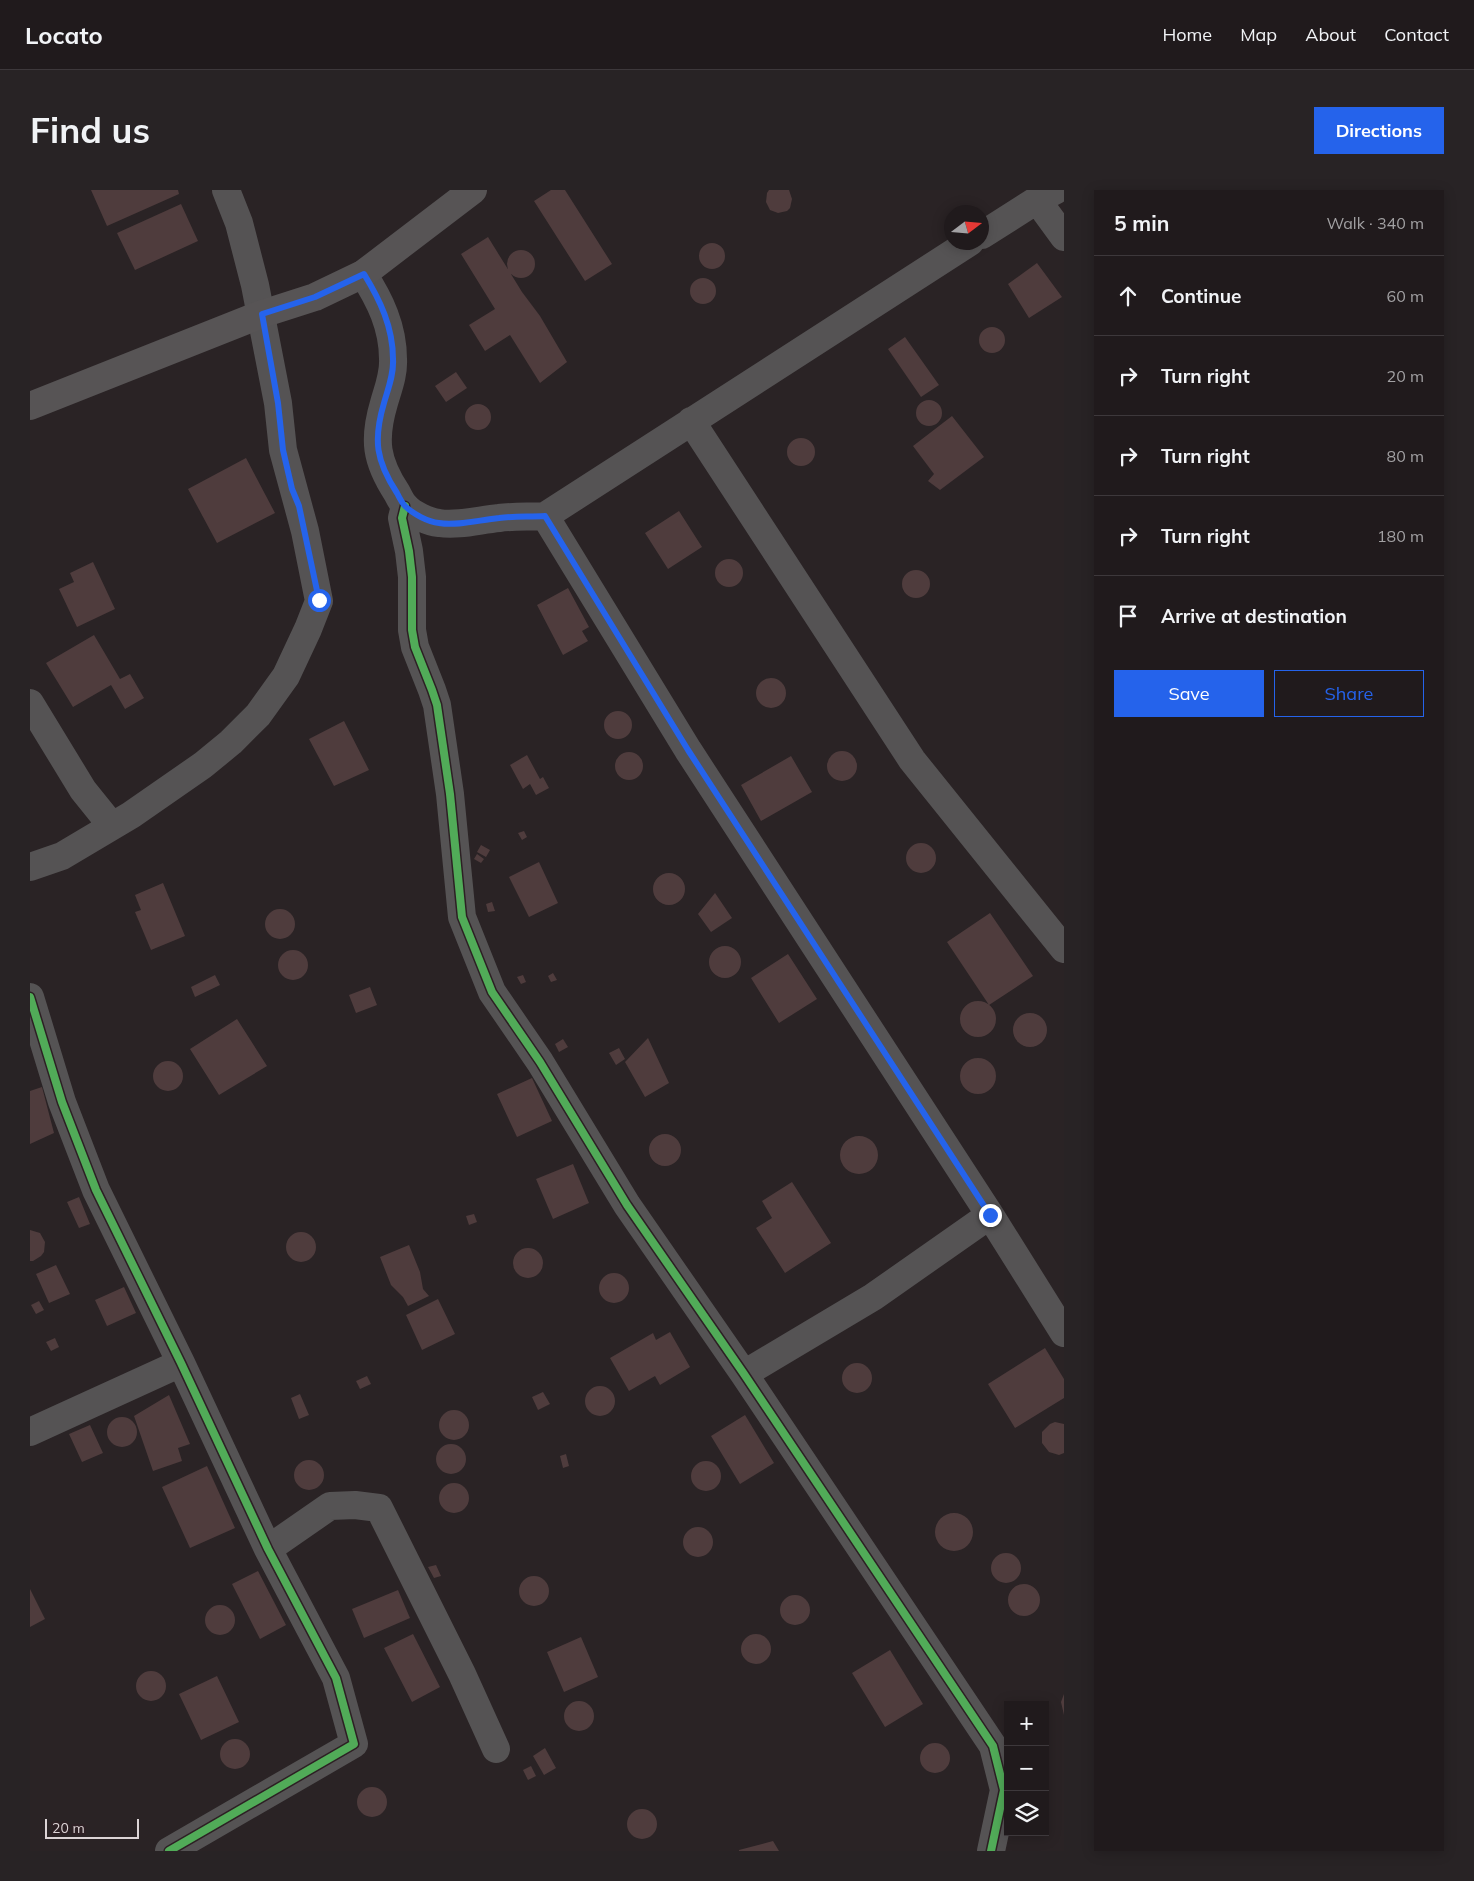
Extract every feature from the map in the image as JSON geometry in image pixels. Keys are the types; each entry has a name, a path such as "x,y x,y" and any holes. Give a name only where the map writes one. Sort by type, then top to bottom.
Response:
{"main road":[{"path":"30,406 262,314 315,297 364,274 473,190"}],"street":[{"path":"30,867 62,856 131,815 203,765 231,742 258,715 286,676 319,600 299,506 292,489 283,450 278,403 262,314 239,223 226,190"},
{"path":"989,231 1047,195 1064,237"},
{"path":"364,274 385,313 392,338 394,360 378,427 377,451 389,482 405,506 436,523 452,524 502,518 545,516 958,250"},
{"path":"691,421 912,760 1064,949"},
{"path":"405,506 402,518 412,577 412,630 414,647 437,705 450,794 462,917 492,992 540,1062 627,1205 744,1374 994,1746 1004,1790 991,1851"},
{"path":"545,516 688,750 990,1215 1064,1333"},
{"path":"30,703 83,790 112,826"},
{"path":"30,997 62,1102 96,1190 182,1363 268,1549 336,1678 354,1744 170,1851"},
{"path":"744,1374 873,1297 990,1215"},
{"path":"30,1432 182,1363"},
{"path":"268,1549 330,1506 355,1505 379,1508 462,1674 496,1749"}],"building":[{"path":"91,190 178,190 179,194 107,226"},
{"path":"551,190 565,190 612,264 585,281 534,201"},
{"path":"769,190 789,190 792,199 790,208 787,211 778,213 770,210 766,202"},
{"path":"181,204 198,241 135,270 117,233"},
{"path":"488,237 522,292 540,316 567,362 540,383 510,335 485,351 469,325 495,309 461,254"},
{"path":"712,243 722,246 725,256 722,266 712,269 702,266 699,256 702,246"},
{"path":"521,250 531,254 535,264 531,274 521,278 511,274 507,264 511,254"},
{"path":"1037,263 1062,297 1029,318 1008,284"},
{"path":"703,278 713,281 716,291 713,301 703,304 693,301 690,291 693,281"},
{"path":"992,327 1002,330 1005,340 1002,350 992,353 982,350 979,340 982,330"},
{"path":"905,337 939,385 921,397 888,349"},
{"path":"456,372 467,388 446,402 435,386"},
{"path":"929,400 939,403 942,413 939,423 929,426 919,423 916,413 919,403"},
{"path":"478,404 487,408 491,417 487,426 478,430 469,426 465,417 469,408"},
{"path":"952,416 984,457 940,490 928,481 934,474 913,446"},
{"path":"801,438 811,442 815,452 811,462 801,466 791,462 787,452 791,442"},
{"path":"246,458 275,513 217,543 188,489"},
{"path":"679,511 702,547 668,569 645,533"},
{"path":"729,559 739,563 743,573 739,583 729,587 719,583 715,573 719,563"},
{"path":"93,562 115,609 77,627 59,589 74,582 70,573"},
{"path":"916,570 926,574 930,584 926,594 916,598 906,594 902,584 906,574"},
{"path":"568,588 589,627 582,631 588,641 563,655 537,605"},
{"path":"94,635 120,679 130,674 144,698 125,709 111,685 73,707 46,663"},
{"path":"771,678 782,682 786,693 782,704 771,708 760,704 756,693 760,682"},
{"path":"618,711 628,715 632,725 628,735 618,739 608,735 604,725 608,715"},
{"path":"344,721 369,770 334,786 309,739"},
{"path":"842,751 853,755 857,766 853,777 842,781 831,777 827,766 831,755"},
{"path":"629,752 639,756 643,766 639,776 629,780 619,776 615,766 619,756"},
{"path":"527,755 540,779 543,777 549,788 536,795 530,784 523,789 510,765"},
{"path":"791,756 812,792 761,821 741,785"},
{"path":"524,831 527,837 522,840 518,833"},
{"path":"921,843 932,847 936,858 932,869 921,873 910,869 906,858 910,847"},
{"path":"481,845 490,850 486,857 477,852"},
{"path":"477,854 484,859 481,863 474,859"},
{"path":"539,862 558,903 529,917 509,877"},
{"path":"669,873 675,874 680,878 684,883 684,895 680,900 675,904 669,905 663,904 658,900 654,895 653,889 654,883 658,878 663,874"},
{"path":"163,883 185,936 151,950 135,912 141,910 135,895"},
{"path":"715,893 732,918 711,932 698,914"},
{"path":"492,902 495,911 488,912 486,904"},
{"path":"280,909 291,913 295,924 291,935 280,939 269,935 265,924 269,913"},
{"path":"990,913 1033,976 989,1005 947,942"},
{"path":"725,946 731,947 736,951 740,956 740,968 736,973 731,977 725,978 719,977 714,973 710,968 709,962 710,956 714,951 719,947"},
{"path":"293,950 304,954 308,965 304,976 293,980 282,976 278,965 282,954"},
{"path":"788,954 817,999 779,1023 751,978"},
{"path":"553,973 557,980 551,982 548,976"},
{"path":"215,975 220,985 195,997 191,987"},
{"path":"523,975 526,982 521,984 517,977"},
{"path":"370,987 377,1005 356,1013 349,995"},
{"path":"978,1001 991,1006 996,1019 991,1032 978,1037 965,1032 960,1019 965,1006"},
{"path":"1030,1013 1037,1014 1042,1018 1046,1023 1046,1037 1042,1042 1037,1046 1030,1047 1023,1046 1018,1042 1014,1037 1013,1030 1014,1023 1018,1018 1023,1014"},
{"path":"237,1019 267,1066 219,1095 190,1049"},
{"path":"648,1038 669,1083 645,1097 625,1062"},
{"path":"563,1039 568,1047 559,1052 555,1044"},
{"path":"619,1048 625,1059 616,1065 609,1053"},
{"path":"978,1058 990,1064 996,1076 990,1088 978,1094 966,1088 960,1076 966,1064"},
{"path":"168,1061 179,1065 183,1076 179,1087 168,1091 157,1087 153,1076 157,1065"},
{"path":"532,1078 552,1121 517,1137 497,1094"},
{"path":"42,1087 54,1133 30,1144 30,1091"},
{"path":"665,1134 671,1135 676,1139 680,1144 680,1156 676,1161 671,1165 665,1166 659,1165 654,1161 650,1156 649,1150 650,1144 654,1139 659,1135"},
{"path":"859,1136 866,1137 872,1142 877,1148 877,1162 872,1168 866,1173 859,1174 852,1173 846,1168 841,1162 840,1155 841,1148 846,1142 852,1137"},
{"path":"573,1164 589,1203 553,1219 536,1179"},
{"path":"792,1182 831,1243 785,1273 756,1228 772,1218 762,1201"},
{"path":"79,1197 90,1224 79,1228 67,1202"},
{"path":"474,1214 477,1222 469,1225 466,1216"},
{"path":"30,1230 40,1233 45,1242 44,1252 33,1261 30,1261"},
{"path":"301,1232 312,1236 316,1247 312,1258 301,1262 290,1258 286,1247 290,1236"},
{"path":"409,1245 420,1272 423,1289 429,1296 408,1306 403,1297 391,1285 380,1257"},
{"path":"528,1248 539,1252 543,1263 539,1274 528,1278 517,1274 513,1263 517,1252"},
{"path":"56,1265 70,1294 49,1303 36,1274"},
{"path":"614,1273 625,1277 629,1288 625,1299 614,1303 603,1299 599,1288 603,1277"},
{"path":"124,1287 136,1313 107,1326 95,1300"},
{"path":"438,1299 455,1334 422,1350 406,1315"},
{"path":"39,1301 44,1310 36,1314 31,1305"},
{"path":"670,1332 690,1367 660,1385 655,1376 629,1391 610,1358 653,1333 656,1340"},
{"path":"55,1338 59,1347 51,1351 46,1342"},
{"path":"1045,1348 1064,1379 1064,1398 1015,1428 988,1384"},
{"path":"857,1363 863,1364 871,1372 871,1384 863,1392 857,1393 851,1392 843,1384 842,1378 843,1372 851,1364"},
{"path":"367,1376 371,1384 360,1389 356,1381"},
{"path":"600,1386 611,1390 615,1401 611,1412 600,1416 589,1412 585,1401 589,1390"},
{"path":"543,1392 550,1404 538,1410 532,1397"},
{"path":"300,1394 309,1415 299,1419 291,1398"},
{"path":"169,1395 190,1444 178,1448 182,1461 153,1471 134,1416"},
{"path":"454,1410 465,1414 469,1425 465,1436 454,1440 443,1436 439,1425 443,1414"},
{"path":"745,1415 774,1463 740,1484 711,1436"},
{"path":"122,1417 133,1421 137,1432 133,1443 122,1447 111,1443 107,1432 111,1421"},
{"path":"1055,1422 1064,1424 1064,1453 1059,1455 1049,1452 1042,1443 1042,1432"},
{"path":"90,1425 103,1453 82,1462 69,1434"},
{"path":"451,1444 462,1448 466,1459 462,1470 451,1474 440,1470 436,1459 440,1448"},
{"path":"566,1454 569,1466 563,1468 560,1456"},
{"path":"309,1460 320,1464 324,1475 320,1486 309,1490 298,1486 294,1475 298,1464"},
{"path":"706,1461 717,1465 721,1476 717,1487 706,1491 695,1487 691,1476 695,1465"},
{"path":"207,1466 235,1528 190,1548 162,1487"},
{"path":"454,1483 465,1487 469,1498 465,1509 454,1513 443,1509 439,1498 443,1487"},
{"path":"954,1513 967,1519 973,1532 967,1545 954,1551 941,1545 935,1532 941,1519"},
{"path":"698,1527 709,1531 713,1542 709,1553 698,1557 687,1553 683,1542 687,1531"},
{"path":"1006,1553 1017,1557 1021,1568 1017,1579 1006,1583 995,1579 991,1568 995,1557"},
{"path":"436,1565 441,1576 434,1578 428,1567"},
{"path":"258,1571 286,1625 260,1639 232,1584"},
{"path":"534,1576 545,1580 549,1591 545,1602 534,1606 523,1602 519,1591 523,1580"},
{"path":"1024,1584 1030,1585 1035,1589 1039,1594 1039,1606 1035,1611 1030,1615 1024,1616 1018,1615 1013,1611 1009,1606 1008,1600 1009,1594 1013,1589 1018,1585"},
{"path":"30,1589 45,1619 30,1627"},
{"path":"398,1590 410,1618 364,1638 352,1609"},
{"path":"795,1595 801,1596 809,1604 809,1616 801,1624 795,1625 789,1624 781,1616 780,1610 781,1604 789,1596"},
{"path":"220,1605 231,1609 235,1620 231,1631 220,1635 209,1631 205,1620 209,1609"},
{"path":"413,1634 440,1687 412,1702 384,1648"},
{"path":"756,1634 767,1638 771,1649 767,1660 756,1664 745,1660 741,1649 745,1638"},
{"path":"581,1637 598,1677 564,1692 547,1652"},
{"path":"890,1650 923,1704 885,1727 852,1673"},
{"path":"151,1671 162,1675 166,1686 162,1697 151,1701 140,1697 136,1686 140,1675"},
{"path":"217,1676 239,1722 201,1740 179,1694"},
{"path":"1064,1694 1064,1715 1061,1702"},
{"path":"579,1701 590,1705 594,1716 590,1727 579,1731 568,1727 564,1716 568,1705"},
{"path":"235,1739 246,1743 250,1754 246,1765 235,1769 224,1765 220,1754 224,1743"},
{"path":"935,1743 946,1747 950,1758 946,1769 935,1773 924,1769 920,1758 924,1747"},
{"path":"545,1748 556,1768 544,1775 533,1756"},
{"path":"531,1766 536,1776 528,1780 523,1770"},
{"path":"372,1787 383,1791 387,1802 383,1813 372,1817 361,1813 357,1802 361,1791"},
{"path":"642,1809 653,1813 657,1824 653,1835 642,1839 631,1835 627,1824 631,1813"},
{"path":"773,1841 779,1851 739,1851 739,1850"}],"cycle path":[{"path":"405,506 402,518 412,577 412,630 415,647 437,705 450,794 462,917 492,992 540,1062 627,1205 744,1374 993,1746 1004,1790 991,1851"},
{"path":"30,997 62,1102 96,1190 181,1363 268,1549 336,1678 354,1744 169,1851"}],"route":[{"path":"319,600 313,578 305,531 299,506 292,489 283,450 278,403 262,314 315,297 364,274 385,313 392,338 394,360 378,427 377,451 389,482 405,506 436,523 452,524 502,518 545,516 688,750 990,1215"}]}
